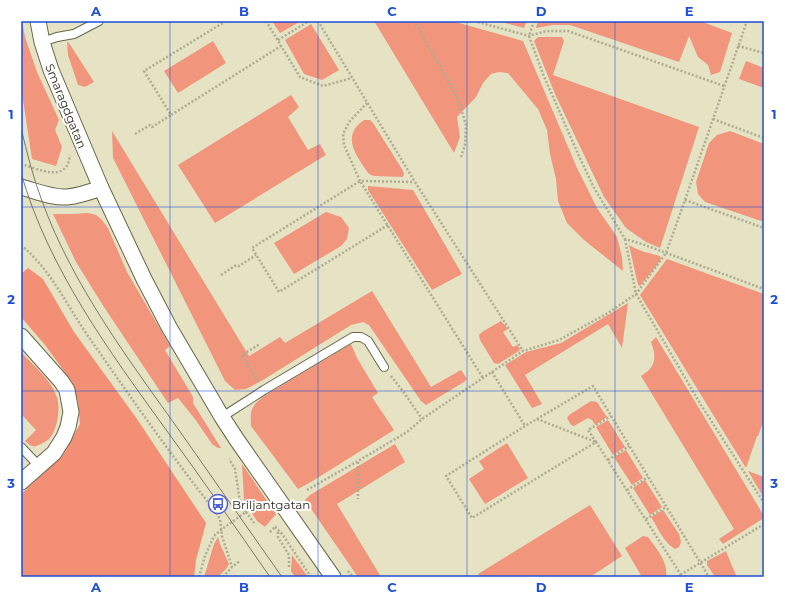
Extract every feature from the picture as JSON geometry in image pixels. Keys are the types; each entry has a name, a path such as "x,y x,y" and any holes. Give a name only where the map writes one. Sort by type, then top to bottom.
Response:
{"street":[{"name":"Smaragdgatan","path":"38,21 42,42 51,70 101,188"},
{"path":"21,187 53,196 67,197 89,193 101,188 151,293 169,327 222,417 333,577"},
{"path":"21,336 61,381 67,390 71,412 64,437 54,453 21,482"}],"lane":[{"path":"42,42 57,37 74,34 99,21"},
{"path":"222,417 353,337 361,337 368,341 384,367"},
{"path":"21,447 39,466"}],"path":[{"path":"171,115 144,71 226,21"},
{"path":"266,21 300,77 323,86 352,78"},
{"path":"278,40 309,21"},
{"path":"318,21 414,182 523,352"},
{"path":"413,21 458,98 466,124 461,157"},
{"path":"474,21 529,36 546,31 568,31 724,86"},
{"path":"534,21 529,36 543,74 593,186 625,239 636,294 701,405 764,504"},
{"path":"307,490 407,432 422,419 523,352 560,340 608,313 636,294 666,254 747,21"},
{"path":"135,134 150,124 152,127 281,46"},
{"path":"738,46 764,54"},
{"path":"367,103 349,122 343,134 344,145 360,181 483,378"},
{"path":"713,120 764,138"},
{"path":"21,164 50,173 61,172 69,163 70,154"},
{"path":"388,225 279,292 252,248 360,181 414,182"},
{"path":"685,200 764,228"},
{"path":"625,239 764,288"},
{"path":"21,245 37,260 51,278 77,320 132,400 215,511 220,520 222,536 232,567"},
{"path":"221,274 236,265 239,266 256,255"},
{"path":"260,344 242,355 261,385"},
{"path":"384,367 422,419"},
{"path":"492,372 526,426"},
{"path":"596,442 472,518 446,476 593,386 709,577"},
{"path":"611,416 588,430 681,575"},
{"path":"537,419 596,442"},
{"path":"608,460 629,446"},
{"path":"227,456 235,469 240,502 254,523"},
{"path":"358,461 358,500"},
{"path":"627,490 648,477"},
{"path":"646,519 666,506"},
{"path":"199,577 214,536 246,512"},
{"path":"270,532 279,523"},
{"path":"677,577 764,524"},
{"path":"275,527 282,534 311,577"},
{"path":"278,531 278,537 289,555 289,568"},
{"path":"223,577 240,561"}],"shaded area":[{"path":"21,21 37,72 59,120 55,130 62,147 56,166 32,159 21,87"},
{"path":"272,21 301,21 280,33"},
{"path":"374,21 452,21 523,41 577,168 597,208 617,237 622,257 623,271 584,240 567,223 558,201 556,179 550,154 547,130 538,109 508,73 499,72 491,74 483,83 476,97 457,117 460,137 454,153"},
{"path":"497,21 527,21 524,28"},
{"path":"538,21 700,21 732,33 720,72 711,75 708,65 698,57 689,36 679,62 570,25 553,25 536,28"},
{"path":"311,24 339,70 322,80 304,74 285,40"},
{"path":"538,37 562,37 564,41 553,75 699,127 660,248 646,242 626,228 604,197 555,94 534,41"},
{"path":"213,41 226,63 178,93 164,71"},
{"path":"67,42 94,82 85,87 78,85 68,55"},
{"path":"746,61 764,68 764,88 739,79"},
{"path":"291,95 299,107 288,117 308,150 320,144 326,155 215,223 178,165"},
{"path":"364,120 370,120 373,123 402,169 404,173 403,177 371,175 359,160 353,146 352,139 353,133 357,126"},
{"path":"112,131 249,356 280,337 285,343 372,291 431,387 461,370 467,379 426,405 421,401 369,325 363,322 351,325 263,380 246,389 235,390 225,381 113,158"},
{"path":"730,131 764,144 764,222 705,202 698,194 696,182 709,143 717,135"},
{"path":"368,186 413,190 462,274 432,290 368,190"},
{"path":"326,212 341,217 349,228 347,239 341,246 294,274 274,243"},
{"path":"88,213 96,215 108,228 127,272 170,346 165,350 193,397 193,403 221,448 218,448 212,444 178,398 168,403 76,262 53,214"},
{"path":"629,245 660,256 661,259 640,286 638,285"},
{"path":"667,259 764,294 764,420 746,468 640,295"},
{"path":"28,268 43,279 74,332 137,419 206,523 196,560 194,577 21,577 21,494 63,455 80,424 78,401 72,382 45,345 21,317 21,274"},
{"path":"628,303 622,348 608,324 525,375 542,404 532,408 505,365 526,352 561,343"},
{"path":"501,321 508,329 503,332 513,347 517,345 520,349 498,364 494,363 480,340 479,335"},
{"path":"656,337 764,516 764,518 723,544 719,539 734,529 641,376 650,369 654,362 654,353 651,342"},
{"path":"351,344 357,358 378,393 372,397 394,430 298,489 251,426 252,409 264,396"},
{"path":"21,352 50,383 58,400 58,418 55,430 49,439 34,446 31,446 25,441 36,430 21,414"},
{"path":"591,401 597,402 607,417 595,425 592,420 588,418 574,426 571,425 567,418 569,415"},
{"path":"608,420 625,447 613,455 596,427"},
{"path":"507,443 528,478 485,504 469,479 484,469 479,461"},
{"path":"395,444 405,462 337,504 381,577 358,577 305,500 310,495"},
{"path":"626,450 643,478 632,485 614,457"},
{"path":"242,464 276,514 265,527 257,521 244,500"},
{"path":"748,471 764,477 764,498"},
{"path":"645,480 662,507 650,515 633,488"},
{"path":"590,505 622,556 590,577 480,577 478,574"},
{"path":"663,510 679,534 681,542 679,547 675,549 664,539 651,517"},
{"path":"643,536 648,537 664,561 666,566 666,577 642,577 625,548"},
{"path":"218,537 229,564 218,577 204,577 214,544"},
{"path":"726,551 737,577 715,577 707,565 707,561"},
{"path":"292,555 308,577 295,577 291,571"}],"tram line":[{"path":"21,128 42,201 69,263 86,293 122,350 282,577"},
{"path":"21,173 47,242 82,308 102,339 270,577"}],"place":[{"name":"Briljantgatan","path":"218,504"}]}
